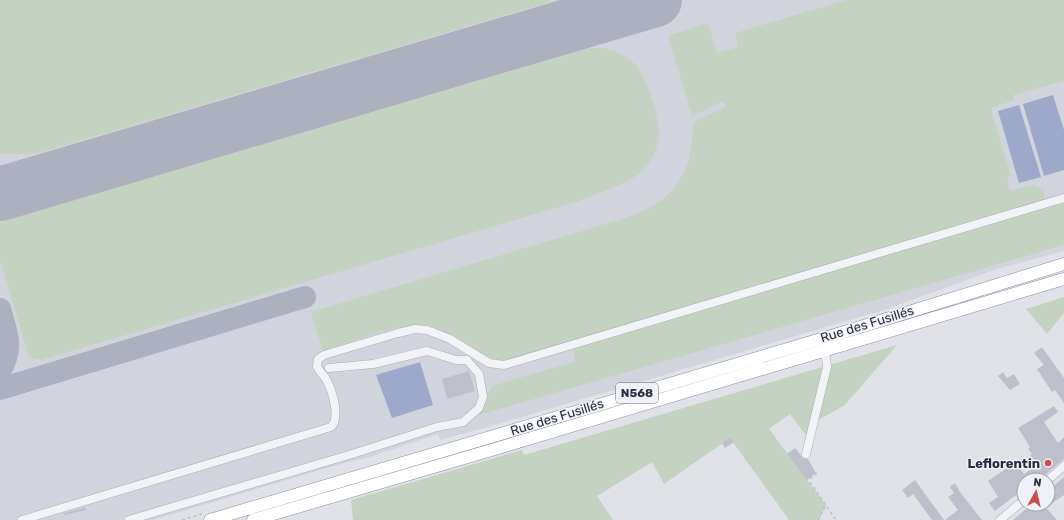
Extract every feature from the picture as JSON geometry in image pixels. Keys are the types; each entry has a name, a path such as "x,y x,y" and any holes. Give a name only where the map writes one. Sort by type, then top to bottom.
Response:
{"highway":[{"name":"Rue des Fusillés","path":"210,520 821,339 1064,264"},
{"name":"Rue des Fusillés","path":"253,520 464,459 649,402 1064,279"}],"street":[{"path":"328,368 373,364 427,351 456,360 470,357 489,363 504,365 1064,198"},
{"path":"22,520 331,427 337,418 336,410 326,380 317,366 318,359 324,355 415,330 427,330 450,339 470,357 479,374 483,397 479,408 463,422 437,427 349,456 129,520"},
{"path":"806,454 827,367 825,350"},
{"path":"1000,520 1016,507"}],"path":[{"path":"817,473 811,478 810,482 836,520"},
{"path":"818,520 826,505"}],"shaded area":[{"path":"0,0 1064,0 1064,251 997,269 887,309 488,427 440,440 438,434 370,457 337,465 153,520 0,520"}],"green space":[{"path":"0,0 549,0 550,2 35,154 0,154"},
{"path":"846,0 1064,0 1064,81 1013,95 1014,100 992,108 992,113 1011,176 1007,178 1010,191 1033,185 1043,190 1045,200 511,360 499,360 489,357 441,330 430,326 419,325 406,326 377,333 323,351 311,312 622,219 655,205 667,196 677,185 689,158 693,122 726,107 724,101 692,116 668,36 708,23 717,53 738,47 735,33"},
{"path":"590,48 603,48 615,51 625,56 639,69 653,101 658,120 659,136 655,152 650,162 644,170 636,176 618,186 579,201 41,360 31,358 28,354 0,259 0,222"},
{"path":"1064,198 1064,245 479,415 492,386 574,362 574,345"},
{"path":"1064,297 1064,313 1047,334 1026,309"},
{"path":"897,345 845,405 815,422 808,438 790,414 769,429 826,505 819,520 789,520 730,438 664,484 652,462 597,496 613,520 353,520 351,500 522,450 524,455"}],"water":[{"path":"1053,95 1064,130 1064,170 1044,176 1023,104"},
{"path":"1019,105 1041,177 1019,183 998,111"},
{"path":"420,362 433,405 392,418 376,375"}],"building":[{"path":"1042,347 1064,378 1064,403 1055,390 1052,392 1037,369 1044,365 1034,353"},
{"path":"469,371 475,391 447,399 442,379"},
{"path":"1003,372 1007,378 1014,374 1020,384 1010,390 998,376"},
{"path":"1054,406 1058,412 1044,422 1058,443 1064,437 1064,459 1049,472 1027,472 1038,465 1030,455 1032,454 1028,449 1030,447 1018,428"},
{"path":"730,437 734,442 725,448 722,443"},
{"path":"795,448 803,458 808,459 816,473 807,480 787,454"},
{"path":"1016,462 1023,472 1016,472 1016,495 995,511 989,503 998,497 988,481"},
{"path":"1064,477 1064,495 1056,500 1056,484"},
{"path":"915,480 944,520 932,520 913,494 908,498 902,490"},
{"path":"955,483 960,492 982,520 945,520 958,510 948,497 954,493 950,487"},
{"path":"86,507 86,510 64,515 64,513"},
{"path":"1022,512 1050,512 1057,520 1013,520"}],"taxiway":[{"path":"540,34 557,28 579,17 599,0"},
{"path":"0,178 26,181 53,179"},
{"path":"0,198 11,191"},
{"path":"0,389 305,297"},
{"path":"0,309 8,340 7,355 0,372"}],"runway":[{"path":"0,194 655,0"}],"place":[{"name":"Leflorentin","path":"1048,463"}]}
